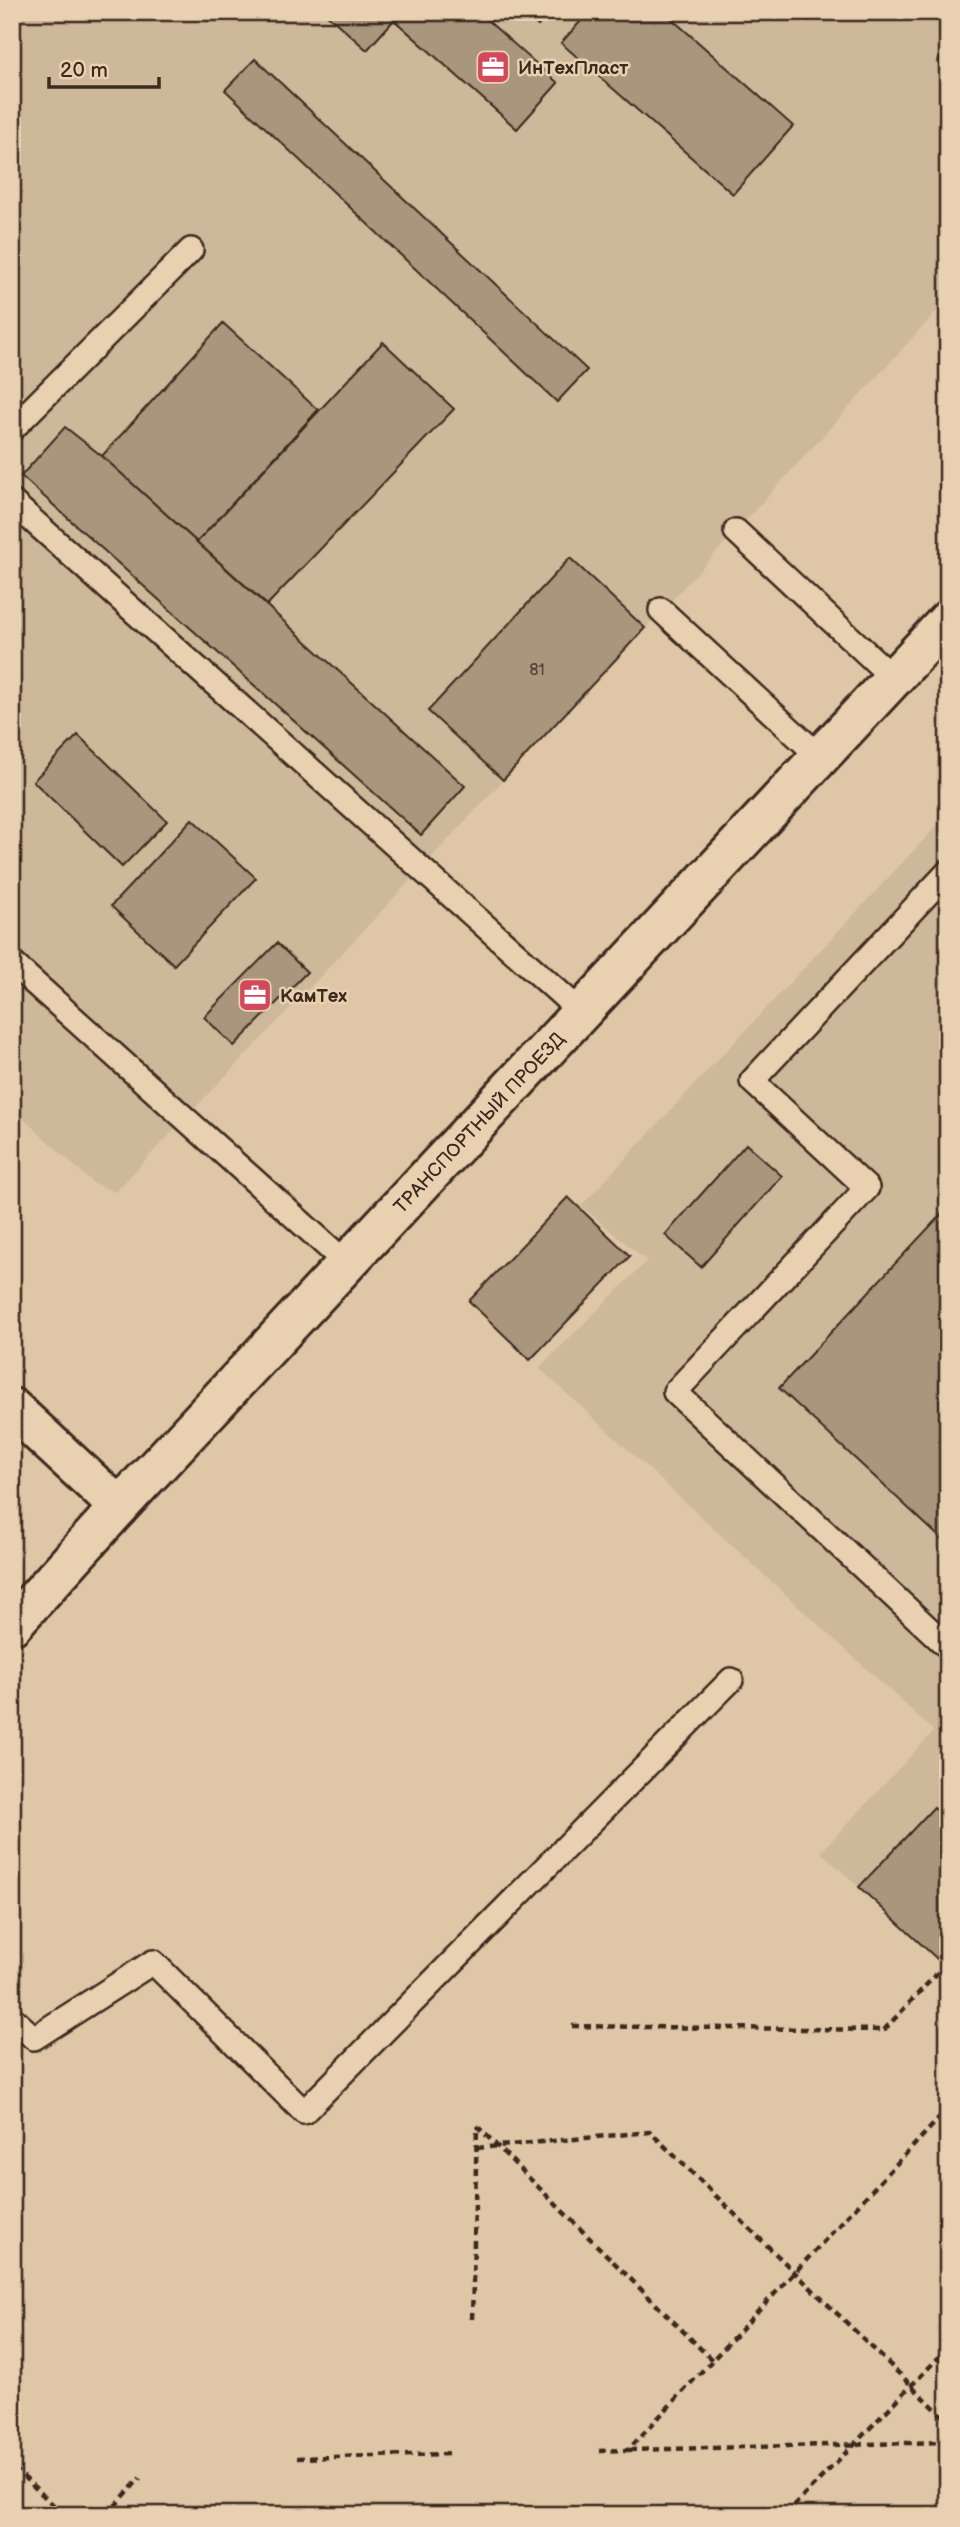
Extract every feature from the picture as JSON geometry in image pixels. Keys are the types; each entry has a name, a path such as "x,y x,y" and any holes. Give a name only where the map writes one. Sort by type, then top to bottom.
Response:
{"street":[{"name":"ТРАНСПОРТНЫЙ ПРОЕЗД","path":"12,1625 118,1507 948,620"},
{"path":"12,1408 118,1507"}],"lane":[{"path":"12,429 191,250"},
{"path":"12,502 581,1012"},
{"path":"736,531 893,678"},
{"path":"661,610 820,757"},
{"path":"948,872 752,1081 867,1188 675,1392 948,1647"},
{"path":"12,963 346,1263"},
{"path":"12,2018 34,2039 153,1962 304,2112 731,1680"}],"path":[{"path":"572,2026 884,2030 944,1966"},
{"path":"628,2450 948,2109"},
{"path":"472,2319 477,2126 712,2360"},
{"path":"477,2148 650,2132 948,2421"},
{"path":"785,2515 948,2348"},
{"path":"599,2451 948,2441"},
{"path":"298,2458 449,2454"},
{"path":"14,2468 64,2515"},
{"path":"107,2515 139,2478"}],"shaded area":[{"path":"12,12 948,12 948,299 736,531 115,1192 93,1183 12,1108"},
{"path":"948,814 948,1969 821,1852 934,1731 539,1368 647,1261 581,1206"}],"building":[{"name":"ИнТехПласт","path":"324,12 478,12 558,83 517,129 394,20 367,50"},
{"path":"522,12 550,12 538,26"},
{"path":"589,12 664,12 793,126 733,194 561,43"},
{"path":"948,50 948,72 937,62"},
{"path":"255,59 587,370 557,402 225,90"},
{"path":"223,323 318,410 197,542 102,456"},
{"path":"383,342 454,409 267,605 197,542"},
{"path":"65,427 102,456 465,786 421,835 21,476"},
{"path":"570,558 645,628 503,780 428,711"},
{"path":"78,735 167,821 122,867 33,781"},
{"path":"192,819 256,878 174,965 111,906"},
{"name":"КамТех","path":"277,943 307,972 234,1046 204,1017"},
{"path":"746,1144 782,1176 701,1267 665,1235"},
{"path":"568,1197 630,1256 530,1360 469,1301"},
{"path":"948,1207 948,1545 779,1388"},
{"path":"934,1807 948,1819 948,1969 859,1887"}],"place":[{"name":"ИнТехПласт","path":"493,67"},
{"name":"КамТех","path":"255,995"}]}
